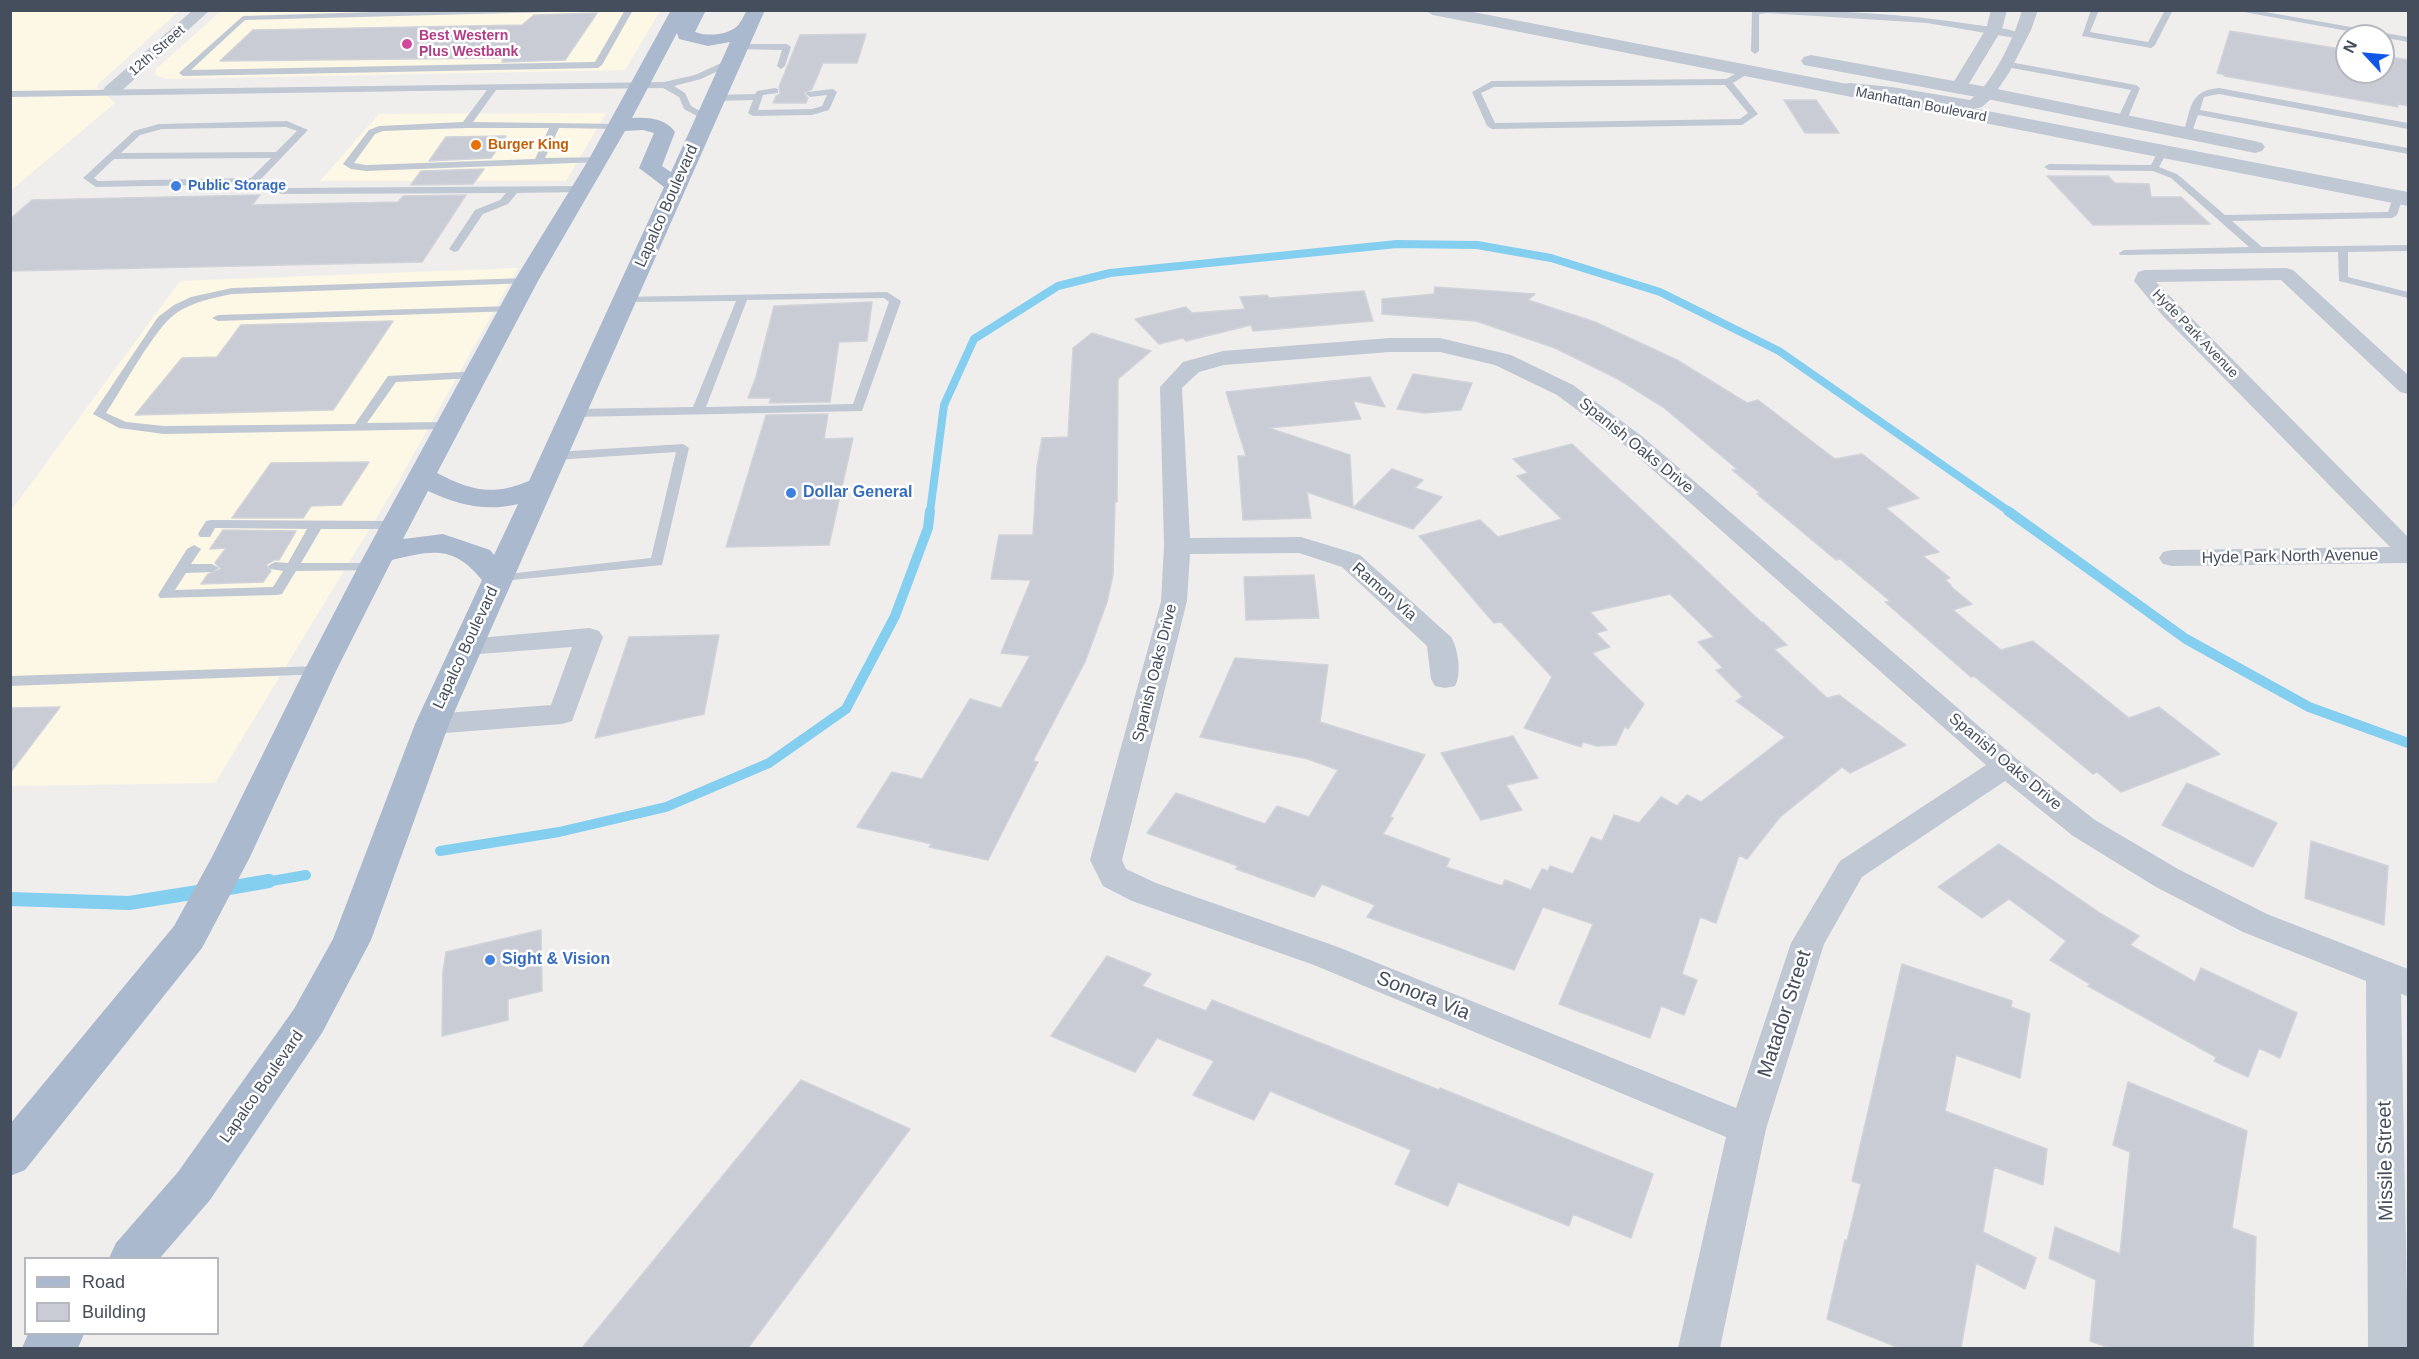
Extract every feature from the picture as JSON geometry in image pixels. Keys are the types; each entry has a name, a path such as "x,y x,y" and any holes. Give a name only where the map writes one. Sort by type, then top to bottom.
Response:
{"main road":[{"path":"10,1157 188,936 231,857 320,671 377,560 526,280 619,126 653,85 680,10"},
{"path":"697,10 686,30 687,35 693,39 716,40 742,37"},
{"name":"Lapalco Boulevard","path":"133,1257 194,1186 308,1021 352,940 432,724 555,456 742,37"},
{"path":"619,126 639,123 660,126 665,132 650,168 676,185"},
{"path":"422,476 454,494 503,500 520,496 541,486"},
{"path":"377,560 416,545 443,543 479,556 498,579"},
{"path":"46,1348 59,1335"}],"street":[{"name":"12th Street","path":"111,91 203,10"},
{"name":"Manhattan Boulevard","path":"1433,10 2108,142 2158,160 2405,196"},
{"path":"1958,87 1994,29 1999,10"},
{"path":"1812,84 1892,92 1965,106 1979,102 1987,93 2021,36 2030,10"},
{"path":"1456,15 1491,16 1585,33 1599,32 1601,30 1597,24"},
{"path":"1653,53 1643,48 1642,41 1653,38 1731,51 1755,51"},
{"name":"Manhattan Boulevard","path":"1732,46 1958,87 2274,151 2115,125 2094,123 2089,127 2108,142"},
{"name":"Hyde Park Avenue","path":"2409,387 2286,274 2145,276 2144,281 2171,311 2400,533 2409,553"},
{"name":"Spanish Oaks Drive","path":"1106,860 1174,601 1177,546 1171,387 1191,367 1223,358 1390,345 1440,345 1470,350 1503,360 1565,390 1635,442 2006,766 2084,828 2167,878 2255,923 2396,978"},
{"path":"2372,353 2409,361"},
{"name":"Ramon Via","path":"1177,546 1301,545 1351,561 1441,643 1445,679"},
{"name":"Hyde Park North Avenue","path":"2172,558 2409,553"},
{"path":"432,724 562,714 590,637 466,646"},
{"name":"Matador Street","path":"1699,1348 1747,1129 1808,943 1851,869 2006,766"},
{"name":"Sonora Via","path":"1106,860 1114,877 1144,892 1326,956 1747,1129"},
{"name":"Missile Street","path":"2389,1348 2396,978"}],"lane":[{"path":"551,10 243,18 183,73 598,65 629,10"},
{"path":"1755,51 1755,12 1767,10 1908,20 1994,29 2021,36"},
{"path":"2095,10 2085,34 2151,45 2169,10"},
{"path":"2237,10 2409,40"},
{"path":"10,94 653,85 710,74 742,37 787,46 781,66"},
{"path":"2004,64 2136,88 2122,120"},
{"path":"519,86 532,66"},
{"path":"1728,82 1753,114 1742,123 1491,126 1476,92 1492,84 1728,82 1746,71"},
{"path":"653,85 677,90 686,98 687,107 710,108 768,94 753,113 821,110 828,104 833,92 811,92"},
{"path":"466,125 494,86"},
{"path":"2188,133 2200,96 2206,92 2219,91 2409,126"},
{"path":"2195,112 2409,151"},
{"path":"254,181 303,130 287,124 162,126 137,133 88,178 96,184 254,181 282,191 582,189"},
{"path":"600,159 366,168 354,168 348,164 372,132 382,129 466,125 619,126"},
{"path":"539,161 555,126"},
{"path":"111,156 279,155"},
{"path":"2049,167 2158,160 2259,250"},
{"path":"454,249 479,212 504,202 513,190"},
{"path":"2222,218 2392,215 2405,196"},
{"path":"2124,252 2409,248"},
{"path":"2343,249 2343,279 2409,294"},
{"path":"448,426 164,430 123,425 99,414 162,319 175,306 196,298 232,291 526,280"},
{"path":"574,413 858,408 895,302 887,295 625,299"},
{"path":"698,411 743,297"},
{"path":"218,318 511,309"},
{"path":"358,428 392,379 476,374"},
{"path":"498,579 657,562 683,448 555,456"},
{"path":"205,534 211,524 396,525"},
{"path":"194,549 165,595 277,591 316,525"},
{"path":"275,566 292,567 377,560"},
{"path":"182,569 212,568"},
{"path":"10,681 320,671"}],"shaded area":[{"path":"11,11 179,11 96,86 115,103 11,190"},
{"path":"221,11 660,11 625,70 166,79 155,75 156,69"},
{"path":"606,113 566,181 320,181 379,114"},
{"path":"518,268 398,482 215,783 11,786 10,512 180,281"}],"building":[{"name":"Best Western Plus Westbank","path":"597,13 565,60 502,62 503,58 220,61 253,30 522,25 534,15"},
{"path":"2230,31 2335,48 2335,84 2395,84 2395,58 2409,60 2409,106 2398,104 2398,107 2217,73"},
{"path":"866,34 857,63 823,63 812,89 804,93 808,98 806,103 773,103 776,96 780,94 779,87 800,35"},
{"path":"1784,100 1816,100 1839,133 1805,133"},
{"name":"Burger King","path":"506,136 491,158 429,161 446,137"},
{"path":"484,169 473,184 411,185 421,171"},
{"path":"2047,176 2108,176 2115,183 2149,184 2151,197 2181,197 2210,224 2093,225"},
{"path":"260,195 252,205 398,202 403,196 466,195 422,262 10,271 10,219 32,200"},
{"path":"1435,287 1535,294 1528,300 1595,322 1677,360 1747,403 1758,400 1835,459 1862,454 1919,498 1886,508 1939,552 1923,556 1950,578 1945,580 1972,604 1953,610 2001,650 2033,641 2129,718 2159,707 2220,754 2121,792 2097,772 2093,774 1974,676 1971,677 1885,602 1890,601 1840,559 1836,560 1757,494 1760,493 1732,470 1737,469 1663,407 1618,379 1555,348 1476,321 1382,314 1382,299 1434,294"},
{"path":"1364,291 1373,321 1253,331 1251,325 1186,341 1183,338 1159,344 1135,319 1186,307 1192,313 1245,309 1240,297 1267,295 1269,298"},
{"path":"872,302 867,341 839,342 830,402 769,403 771,398 748,398 756,377 774,306"},
{"path":"393,321 333,410 135,415 182,358 217,357 241,325"},
{"path":"1092,333 1151,351 1118,379 1117,502 1115,502 1113,575 1107,602 1085,662 1033,761 1038,762 988,860 929,847 932,844 857,827 892,772 922,779 970,699 1001,708 1030,656 1001,653 1031,580 991,579 999,535 1033,535 1037,467 1042,438 1068,437 1073,348"},
{"path":"1413,374 1472,383 1461,410 1425,413 1397,409"},
{"path":"1370,377 1385,407 1353,401 1361,419 1269,428 1350,455 1353,508 1307,492 1311,518 1243,520 1238,456 1246,456 1226,392"},
{"name":"Dollar General","path":"828,414 824,439 853,438 829,545 726,547 766,415"},
{"path":"1572,444 1787,645 1774,649 1827,698 1839,695 1906,745 1850,773 1842,767 1780,817 1747,859 1739,855 1716,923 1700,917 1682,974 1697,980 1684,1015 1661,1006 1650,1038 1559,1004 1593,924 1543,907 1514,970 1367,917 1375,905 1322,884 1314,897 1147,833 1176,793 1265,824 1277,806 1309,817 1338,770 1308,759 1200,737 1235,658 1328,665 1320,722 1425,755 1383,834 1450,859 1446,867 1502,886 1505,880 1531,890 1542,869 1548,871 1550,866 1573,874 1591,837 1602,841 1614,815 1639,823 1661,797 1677,806 1687,795 1701,802 1785,737 1736,701 1743,697 1716,670 1723,668 1698,642 1714,637 1670,594 1590,612 1607,630 1596,633 1610,647 1592,653 1644,704 1628,729 1625,726 1616,745 1597,746 1583,742 1581,747 1524,728 1552,677 1501,622 1494,623 1419,536 1480,520 1498,537 1562,519 1517,476 1528,473 1513,459"},
{"path":"369,462 341,505 311,506 303,518 232,518 271,463"},
{"path":"1392,469 1423,480 1415,488 1442,497 1413,529 1353,508"},
{"path":"223,530 296,531 279,560 266,565 271,571 263,582 201,584 208,574 221,569 215,563 226,548 210,549"},
{"path":"1314,575 1319,618 1246,620 1244,577"},
{"path":"719,635 704,714 595,738 629,637"},
{"path":"60,707 10,773 10,708"},
{"path":"1513,736 1538,778 1506,785 1522,810 1481,820 1441,753"},
{"path":"2187,783 2277,823 2253,867 2162,825"},
{"path":"2311,841 2388,866 2384,925 2305,898"},
{"path":"1999,844 2103,915 2139,936 2130,945 2195,982 2201,968 2297,1013 2280,1058 2259,1048 2248,1077 2214,1061 2216,1057 2088,986 2090,984 2050,960 2066,941 2009,899 1982,918 1938,887"},
{"path":"541,930 542,991 508,999 508,1020 442,1036 443,971 446,952"},
{"path":"1107,956 1151,974 1142,986 1206,1011 1212,1000 1439,1090 1440,1088 1653,1174 1631,1238 1573,1214 1569,1226 1458,1182 1448,1206 1395,1184 1411,1150 1270,1091 1254,1120 1193,1095 1214,1061 1157,1038 1135,1072 1051,1036"},
{"path":"1902,964 2012,1001 2011,1007 2030,1014 2020,1078 1956,1055 1945,1111 2047,1149 2043,1185 1994,1167 1983,1232 2036,1258 2025,1289 1976,1263 1961,1348 1899,1348 1827,1319 1845,1240 1847,1241 1861,1184 1852,1181"},
{"path":"801,1080 910,1129 748,1348 582,1348"},
{"path":"2128,1082 2247,1131 2232,1228 2256,1237 2253,1348 2110,1348 2090,1341 2096,1280 2049,1258 2055,1227 2120,1254 2130,1152 2113,1145"}],"waterway":[{"path":"930,512 944,405 974,339 1058,286 1110,273 1397,244 1477,245 1551,258 1660,292 1779,351 2010,512"},
{"path":"440,851 559,832 666,807 769,763 846,709 895,616 928,528 930,511"},
{"path":"2008,511 2186,639 2309,707 2408,743"},
{"path":"260,883 306,875"},
{"path":"223,889 269,881"},
{"path":"10,899 129,903 204,891"}],"place":[{"name":"Best Western Plus Westbank","path":"407,44"},
{"name":"Burger King","path":"476,145"},
{"name":"Public Storage","path":"176,186"},
{"name":"Dollar General","path":"791,493"},
{"name":"Sight & Vision","path":"490,960"}]}
